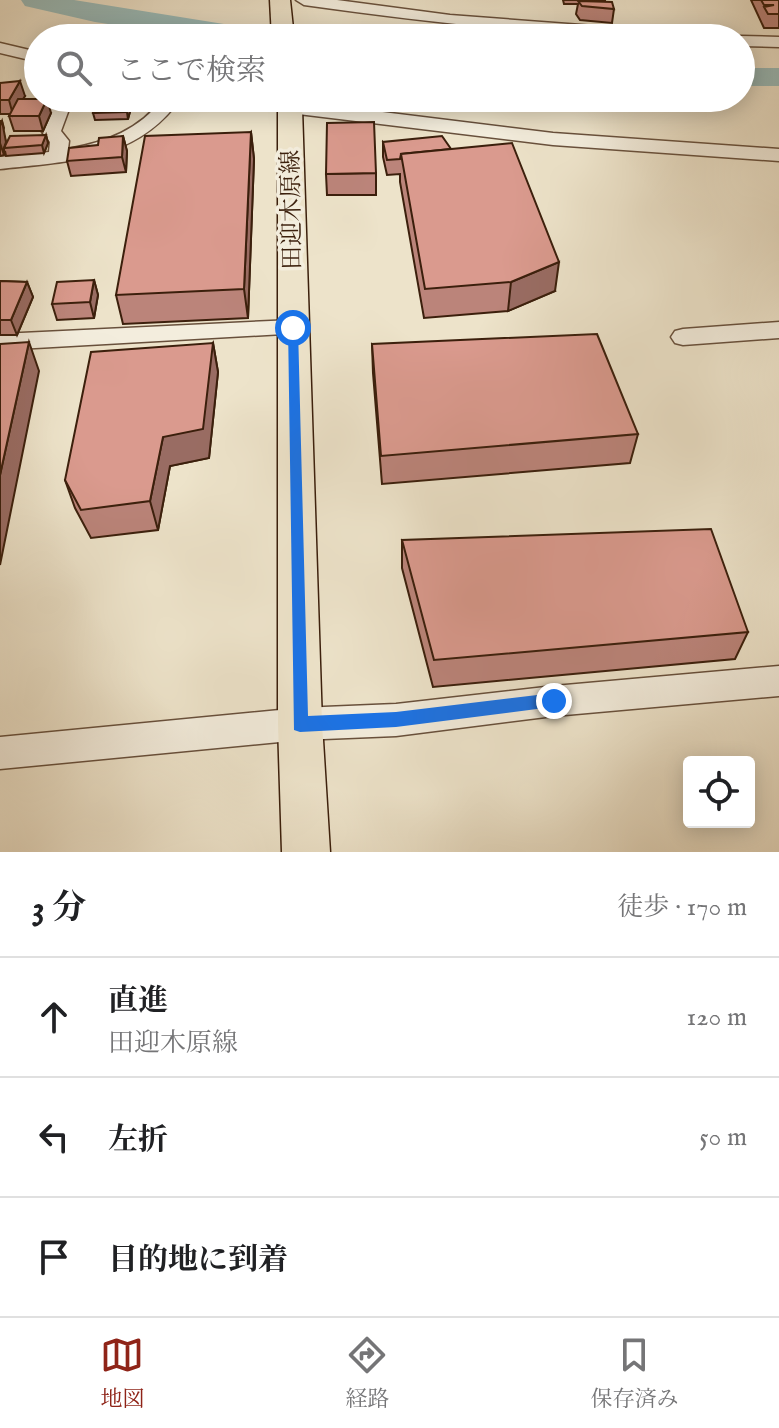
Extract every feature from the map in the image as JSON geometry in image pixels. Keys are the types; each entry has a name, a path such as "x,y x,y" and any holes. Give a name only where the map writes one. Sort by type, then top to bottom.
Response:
{"main road":[{"path":"280,0 282,24"},
{"name":"田迎木原線","path":"288,112 300,724 306,852"}],"street":[{"path":"304,0 503,24"},
{"path":"755,41 779,42"},
{"path":"0,48 24,54"},
{"path":"58,155 60,141 51,132 59,112"},
{"path":"0,163 103,149 153,122 161,112"},
{"path":"352,112 625,146 779,155"},
{"path":"0,342 293,328"},
{"path":"683,337 779,330"},
{"path":"0,753 300,724 396,720 554,701 779,681"}],"building":[{"path":"761,0 779,0 779,14 768,14 764,7 774,5 764,5"},
{"path":"578,1 612,2 614,9 582,6"},
{"path":"20,81 9,100 0,100 0,83"},
{"path":"18,99 24,99 24,112 41,112 39,116 9,116"},
{"path":"374,122 376,173 326,174 327,123"},
{"path":"251,132 244,289 116,295 145,136"},
{"path":"46,135 42,145 4,148 10,136"},
{"path":"123,136 122,157 67,161 69,148 98,145 99,138"},
{"path":"442,136 451,149 401,154 400,159 387,160 383,142"},
{"path":"512,143 559,262 511,282 425,289 401,154"},
{"path":"94,280 90,302 52,304 57,282"},
{"path":"0,281 27,282 11,320 0,320"},
{"path":"597,334 638,434 381,456 372,344"},
{"path":"29,342 0,475 0,344"},
{"path":"213,343 203,429 163,437 150,501 81,510 65,480 91,352"},
{"path":"711,529 748,632 434,660 402,540"}],"waterway":[{"path":"35,0 165,24"},
{"path":"755,77 779,77"}],"route":[{"path":"293,328 300,724 396,720 554,701"}]}
